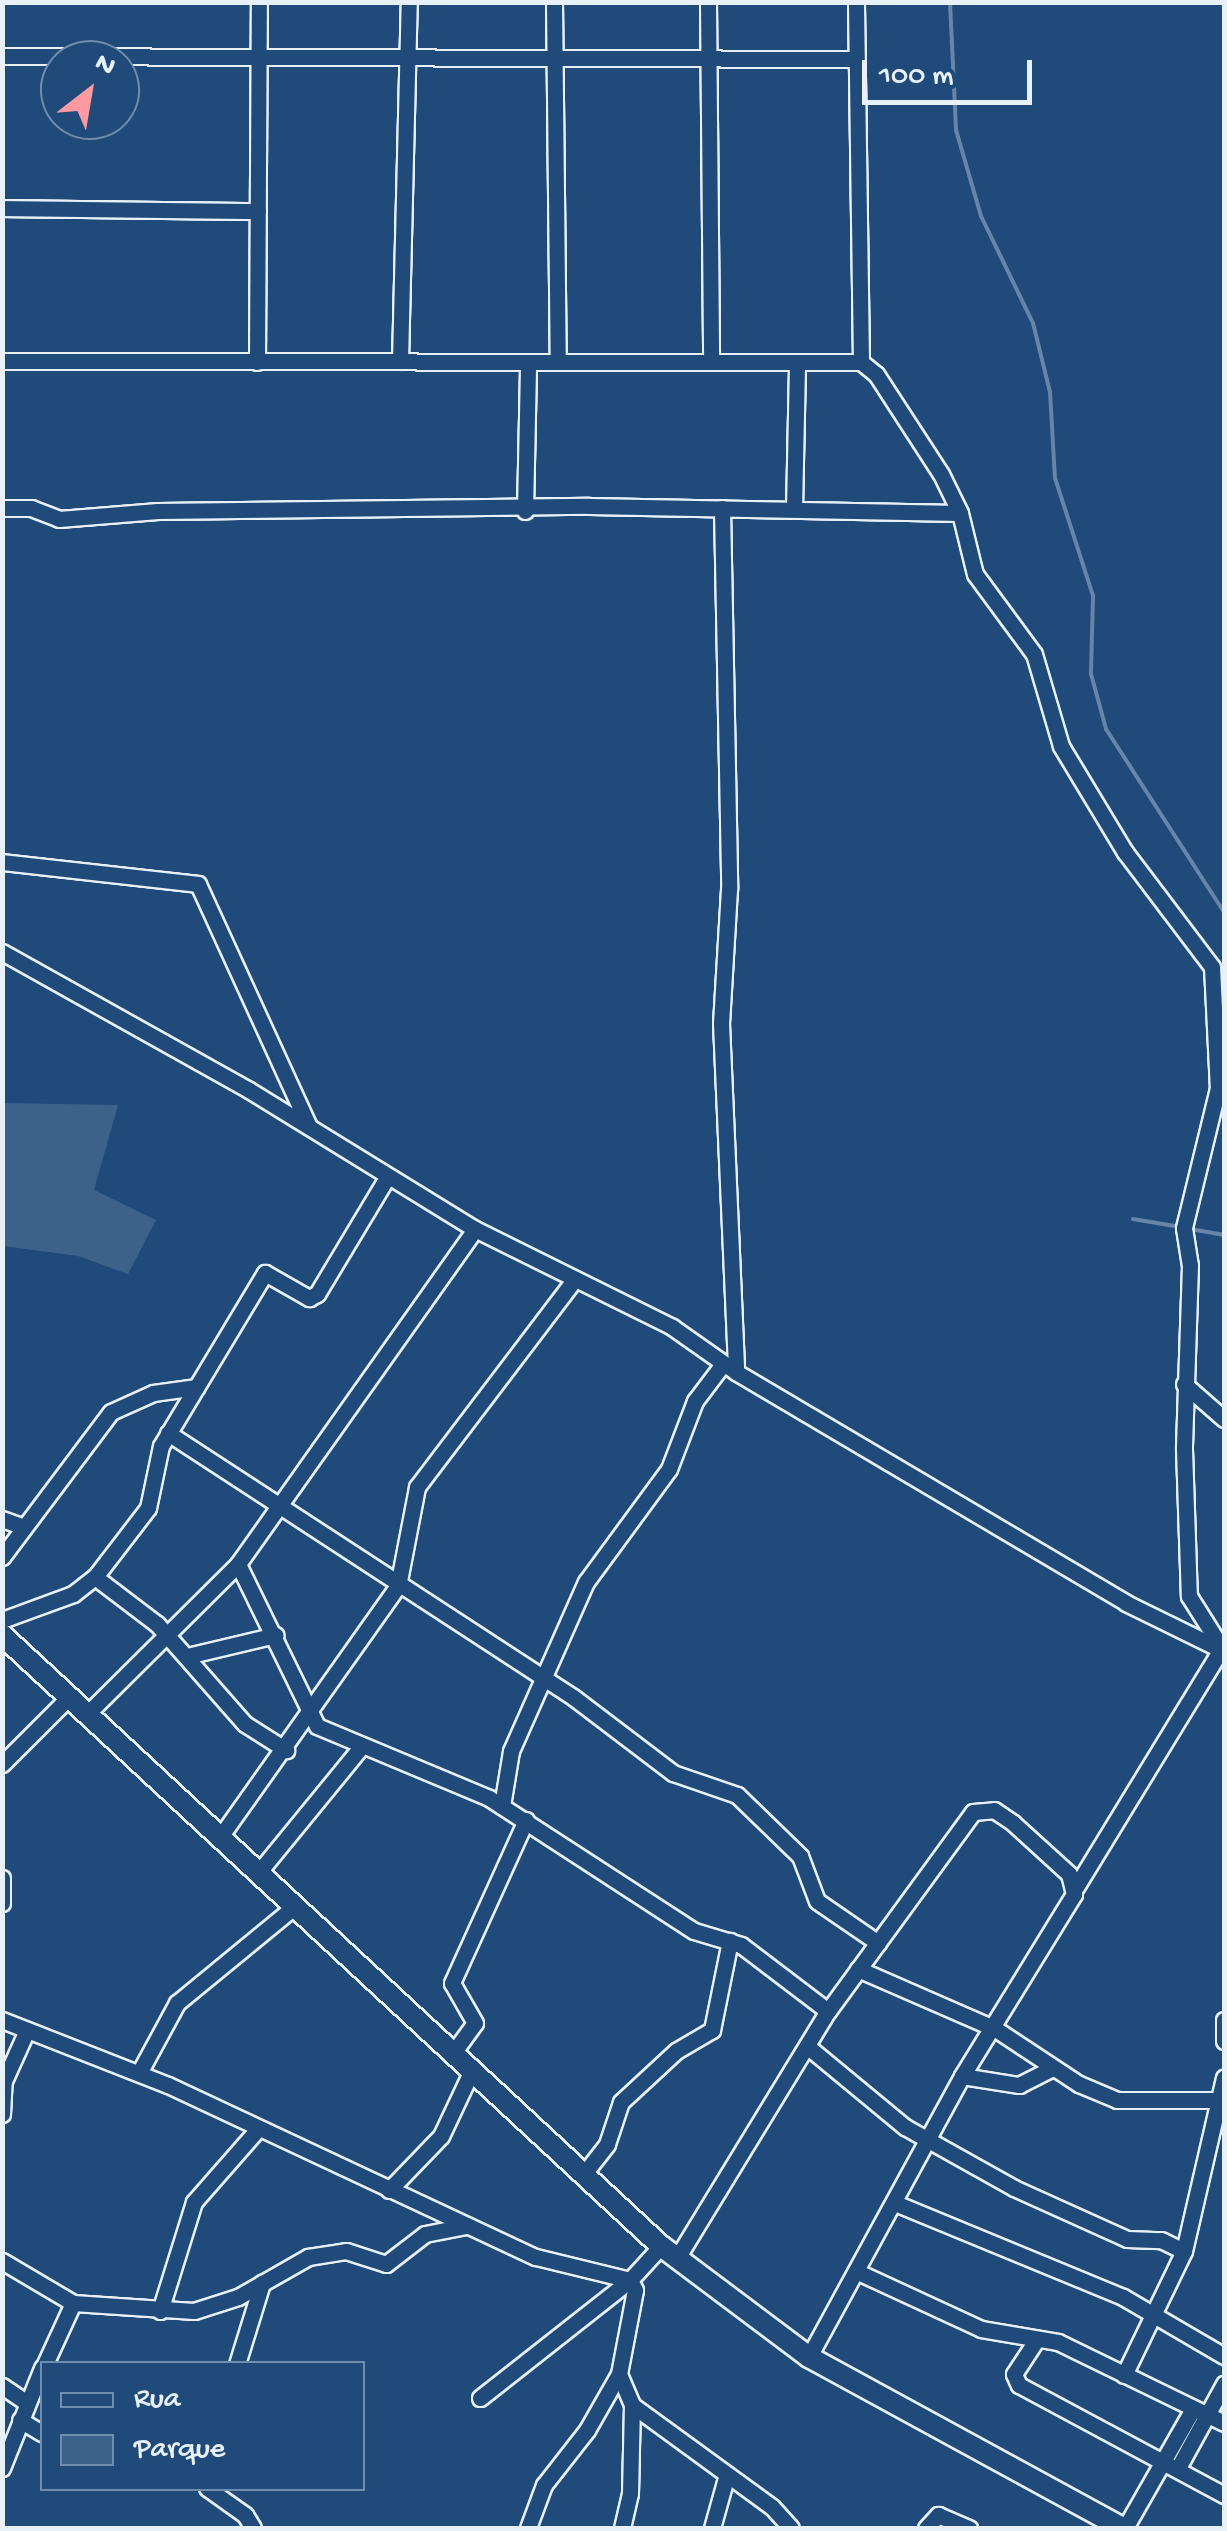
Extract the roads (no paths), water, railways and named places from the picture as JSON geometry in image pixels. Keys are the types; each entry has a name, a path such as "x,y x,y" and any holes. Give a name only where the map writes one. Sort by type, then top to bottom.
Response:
{"main road":[{"path":"2,1635 669,2252 808,2356 1124,2528"}],"street":[{"path":"257,362 259,2"},
{"path":"400,361 408,2"},
{"path":"554,2 558,362"},
{"path":"708,2 712,58 711,362"},
{"path":"856,2 861,362 911,422 960,513 975,574 995,608 1020,626 1034,654 1061,746 1125,852 1212,967 1218,1088 1184,1228 1190,1264 1184,1384 1189,1596 1198,1619 1223,1649"},
{"path":"2,56 260,60 406,54 856,59"},
{"path":"2,208 258,211"},
{"path":"2,361 861,362"},
{"path":"525,511 528,362"},
{"path":"794,509 797,362"},
{"path":"2,508 31,508 60,519 158,511 722,508 960,513"},
{"path":"502,1806 511,1751 586,1582 669,1470 695,1400 730,1368 722,1023 729,889 722,508"},
{"path":"2,862 198,884 309,1127"},
{"path":"2,952 309,1127 386,1179 475,1229 672,1327 730,1368 1126,1602 1223,1649"},
{"path":"2,1620 49,1606 96,1576 148,1508 168,1433 265,1274 308,1298 317,1294 386,1179"},
{"path":"86,1715 238,1564 398,1330 475,1229"},
{"path":"220,1837 286,1750 398,1586 418,1487 574,1279"},
{"path":"1184,1384 1224,1419"},
{"path":"2,1557 111,1412 153,1394 197,1386"},
{"path":"168,1433 544,1682 674,1773 746,1802 800,1856 817,1900 878,1943"},
{"path":"2,1520 24,1528"},
{"path":"238,1564 300,1680 308,1716 333,1737 502,1806 694,1932 730,1941 828,2011"},
{"path":"96,1576 187,1656 214,1696 286,1750"},
{"path":"187,1656 276,1635"},
{"path":"808,2356 860,2273 962,2076 1223,1649"},
{"path":"2,1764 68,1698"},
{"path":"258,1873 360,1747"},
{"path":"480,2398 669,2252 828,2011 973,1812 984,1808 1013,1823 1076,1886"},
{"path":"454,2053 475,2023 452,1983 526,1820"},
{"path":"2,1878 2,1903"},
{"path":"139,2073 177,2003 294,1908"},
{"path":"583,2175 607,2144 621,2102 676,2051 712,2030 730,1941"},
{"path":"858,1970 994,2028 1052,2068 1117,2100 1220,2100"},
{"path":"2,2020 139,2073 547,2261 630,2280"},
{"path":"1224,2020 1224,2041"},
{"path":"2,2114 4,2081 26,2030"},
{"path":"807,2046 928,2140 1085,2222 1184,2250"},
{"path":"962,2076 1019,2085 1052,2068"},
{"path":"390,2190 411,2175 441,2136 472,2070"},
{"path":"1124,2375 1184,2250 1224,2078"},
{"path":"160,2311 194,2202 257,2130"},
{"path":"895,2203 935,2214 1152,2314 1224,2356"},
{"path":"2,2261 73,2303 194,2311 330,2251 395,2262 425,2234 466,2226"},
{"path":"860,2273 981,2329 1037,2339 1224,2423"},
{"path":"528,2528 544,2485 588,2430 618,2374 635,2290 630,2280"},
{"path":"237,2361 262,2282"},
{"path":"46,2361 73,2303"},
{"path":"1037,2339 1014,2374 1019,2385 1224,2495"},
{"path":"2,2468 40,2374"},
{"path":"618,2374 632,2406 630,2493 622,2528"},
{"path":"1124,2528 1172,2464 1200,2412 1224,2384"},
{"path":"2,2386 26,2402"},
{"path":"632,2406 772,2508 791,2528"},
{"path":"20,2420 40,2431"},
{"path":"712,2528 726,2478"},
{"path":"211,2491 245,2515 253,2528"},
{"path":"926,2528 938,2515 969,2528"}],"waterway":[{"path":"950,2 956,130 981,216 1033,323 1050,392 1055,478 1093,596 1091,674 1106,729 1224,912"},
{"path":"1133,1219 1180,1227"},
{"path":"1190,1229 1224,1235"}]}
